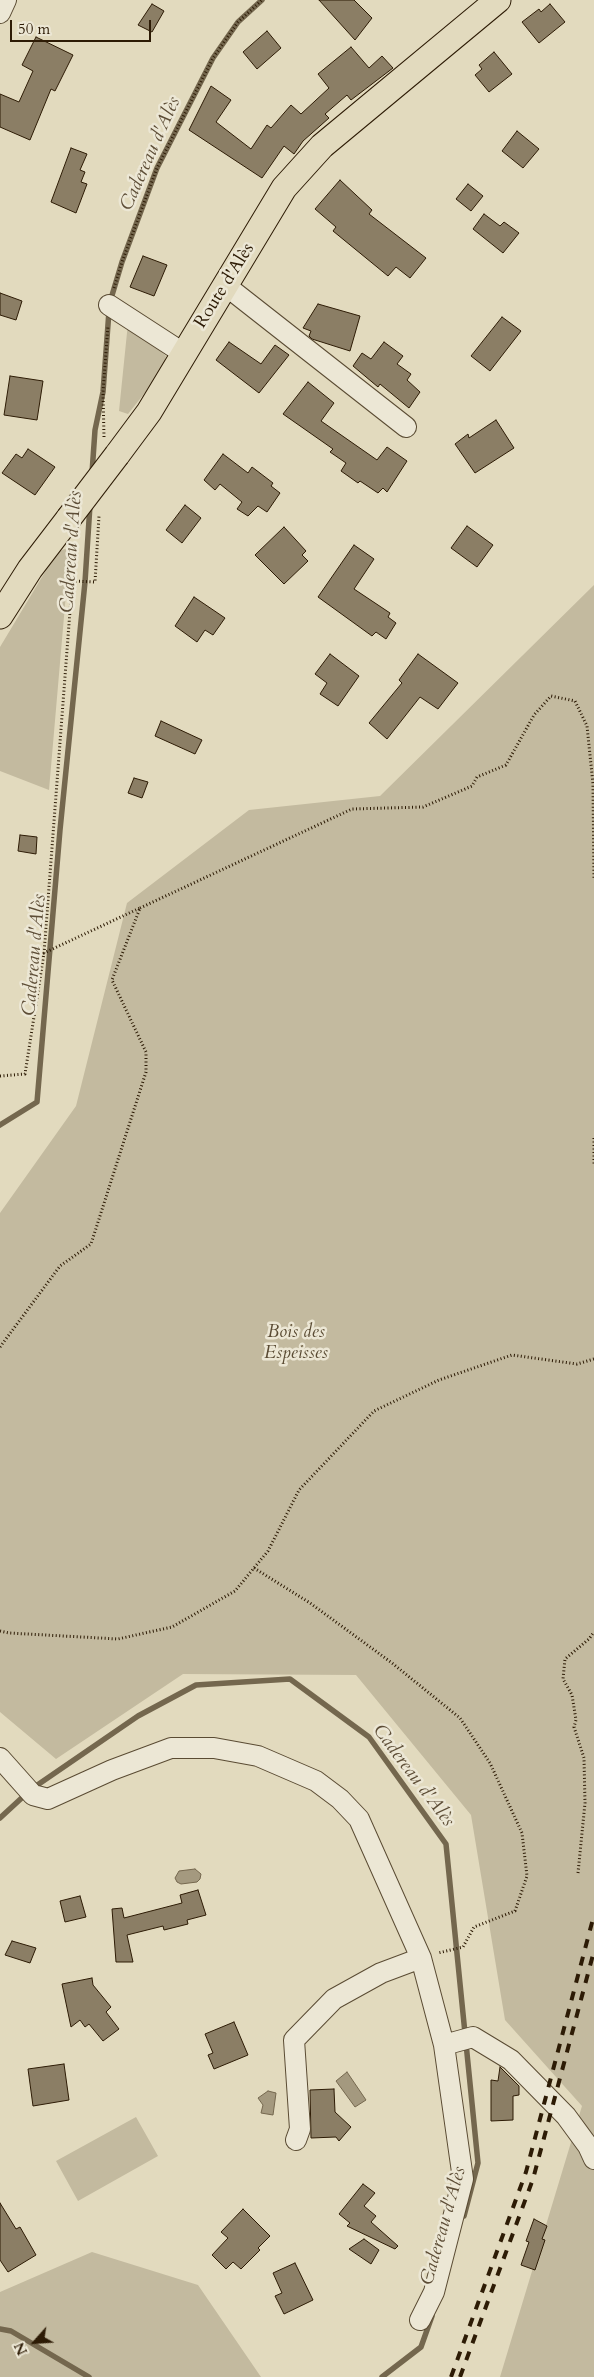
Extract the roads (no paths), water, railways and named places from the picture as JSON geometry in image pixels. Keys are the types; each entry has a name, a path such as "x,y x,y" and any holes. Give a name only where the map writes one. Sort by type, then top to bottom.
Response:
{"main road":[{"name":"Route d'Alès","path":"0,616 30,569 70,517 110,449 149,412 284,188 322,146 498,0"}],"street":[{"path":"0,13 6,0"},
{"path":"225,285 406,427"},
{"path":"109,305 183,353"},
{"path":"0,1758 33,1795 48,1799 112,1770 171,1748 214,1748 258,1756 316,1781 340,1799 358,1820 421,1958 444,2045 463,2179 434,2292 420,2320"},
{"path":"296,2140 300,2130 294,2040 334,1999 381,1973 421,1958"},
{"path":"444,2045 473,2037 511,2060 566,2116 588,2146 594,2159"}],"waterway":[{"name":"Cadereau d'Alès","path":"110,302 122,262 157,168 213,58 238,22 262,0"},
{"name":"Cadereau d'Alès","path":"92,473 95,430 103,392 109,311"},
{"name":"Cadereau d'Alès","path":"0,1125 37,1102 60,830 85,582 90,505"},
{"name":"Cadereau d'Alès","path":"33,1788 138,1716 196,1685 290,1679 369,1737 446,1844 478,2163 464,2216"},
{"name":"Cadereau d'Alès","path":"0,1818 26,1794"},
{"name":"Cadereau d'Alès","path":"382,2377 421,2347 432,2316"},
{"name":"Cadereau d'Alès","path":"0,2329 11,2331 89,2377"}],"railway":[{"path":"451,2377 526,2172 594,1915"},
{"path":"460,2377 533,2179 594,1951"}],"park label":[{"name":"Bois des Espeisses","path":"296,1344"}]}
